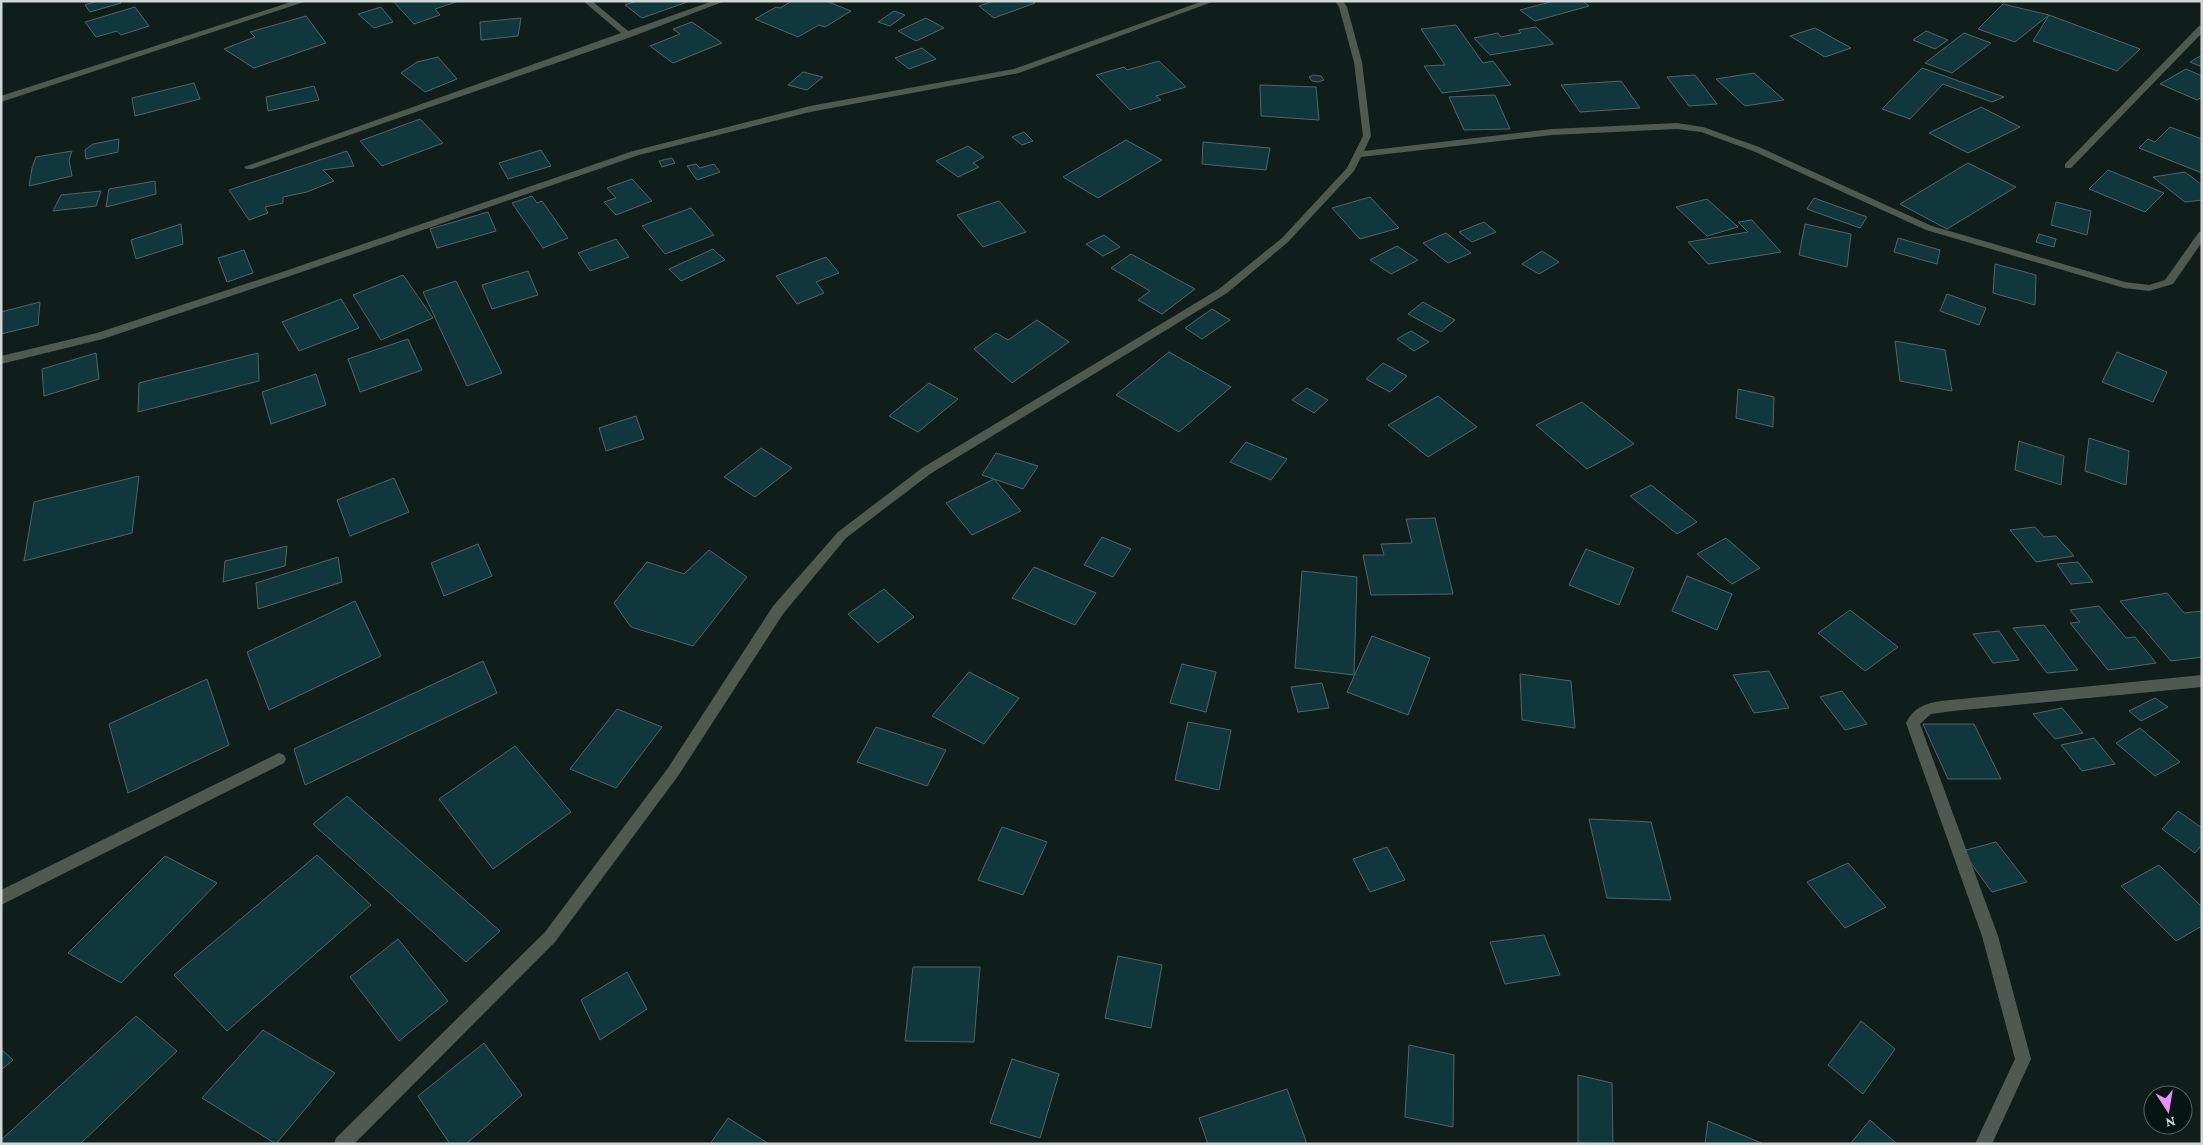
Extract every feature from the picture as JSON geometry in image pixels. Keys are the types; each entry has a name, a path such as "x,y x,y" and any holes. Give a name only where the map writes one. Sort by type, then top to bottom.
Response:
{"street":[{"path":"1,99 303,1"},
{"path":"587,1 628,35"},
{"path":"249,167 721,1"},
{"path":"1,360 99,336 289,273 636,153 810,109 1016,70 1211,1"},
{"path":"342,1144 550,937 673,772 778,610 842,535 926,470 1223,291 1285,240 1351,169 1367,136 1358,62 1343,7 1339,1"},
{"path":"2068,166 2202,28"},
{"path":"1357,155 1552,132 1677,126 1704,130 1756,149 1929,228 2124,285 2149,288 2169,282 2202,234"},
{"path":"1984,1144 2023,1059 1990,936 1913,723 1919,713 1930,708 2202,681"},
{"path":"1,898 279,759"}],"building":[{"path":"97,1 120,1 121,3 90,12 85,5"},
{"path":"393,1 459,1 435,9 440,15 414,24"},
{"path":"636,1 690,1 642,18 625,5"},
{"path":"792,1 826,1 851,11 825,27 819,25 798,37 755,19 776,7 780,8"},
{"path":"993,1 1032,1 1035,3 994,18 979,6"},
{"path":"1554,1 1583,1 1589,6 1535,21 1520,10"},
{"path":"2003,4 2049,15 2015,42 1978,29"},
{"path":"135,7 149,26 121,35 117,31 96,37 85,22"},
{"path":"381,7 393,22 374,28 358,14"},
{"path":"894,11 905,15 890,26 878,22"},
{"path":"2049,15 2140,49 2117,71 2033,41"},
{"path":"306,16 326,43 254,68 224,49 255,37 250,32"},
{"path":"521,18 518,36 481,40 480,22"},
{"path":"926,18 944,28 916,41 898,31"},
{"path":"692,22 722,43 673,63 650,46 680,34 673,29"},
{"path":"1456,25 1483,63 1493,61 1511,85 1442,93 1424,66 1445,65 1421,29"},
{"path":"1536,27 1554,44 1490,55 1474,38 1498,33 1501,37 1521,33 1518,30"},
{"path":"1815,28 1851,48 1825,57 1790,36"},
{"path":"1926,31 1948,40 1935,49 1913,40"},
{"path":"1964,33 1991,43 1952,73 1925,63"},
{"path":"922,48 936,59 909,69 895,58"},
{"path":"2202,55 2202,67 2190,62"},
{"path":"438,57 457,79 425,92 401,73 417,62"},
{"path":"1159,61 1186,87 1156,96 1161,100 1130,110 1096,75 1124,67 1127,70"},
{"path":"1922,68 2004,97 1992,102 1943,84 1910,119 1882,109"},
{"path":"2186,69 2202,76 2202,97 2197,100 2160,84"},
{"path":"803,72 823,77 807,90 788,85"},
{"path":"1754,73 1784,100 1745,106 1716,79"},
{"path":"1313,75 1321,76 1324,80 1312,81 1309,77"},
{"path":"1695,75 1717,104 1689,106 1667,77"},
{"path":"1621,81 1640,108 1580,112 1561,85"},
{"path":"194,83 200,99 135,116 132,98"},
{"path":"1260,85 1316,87 1319,120 1261,116"},
{"path":"314,86 319,100 268,111 266,97"},
{"path":"1495,95 1510,129 1464,130 1449,97"},
{"path":"1981,107 2020,127 1968,153 1929,133"},
{"path":"420,119 443,143 382,166 360,141"},
{"path":"2170,127 2202,139 2202,173 2139,148 2148,139 2155,142"},
{"path":"1024,132 1033,141 1022,145 1012,137"},
{"path":"119,139 118,152 86,159 85,150 93,144"},
{"path":"1126,140 1162,160 1098,198 1063,177"},
{"path":"1203,142 1270,148 1266,170 1202,164"},
{"path":"968,146 984,157 973,163 979,167 958,177 936,161"},
{"path":"541,150 551,166 508,179 499,163"},
{"path":"72,151 69,160 72,176 29,186 36,157"},
{"path":"347,151 354,166 323,170 334,181 307,192 283,197 283,203 265,207 268,213 249,220 229,190"},
{"path":"672,158 675,163 662,167 659,161"},
{"path":"1968,163 2016,187 1947,229 1900,204"},
{"path":"696,164 700,168 714,164 720,172 697,180 687,166"},
{"path":"2108,170 2164,193 2145,212 2089,189"},
{"path":"2185,172 2202,185 2202,200 2185,202 2153,177"},
{"path":"632,179 652,201 616,215 604,202 616,198 607,188"},
{"path":"155,181 156,194 106,207 109,189"},
{"path":"101,191 96,206 53,211 61,195"},
{"path":"532,196 537,203 542,201 568,238 543,248 512,203"},
{"path":"1370,197 1399,228 1360,239 1332,208"},
{"path":"1814,198 1867,217 1860,228 1807,209"},
{"path":"1707,199 1738,227 1707,236 1676,207"},
{"path":"999,201 1026,232 983,247 957,215"},
{"path":"2056,202 2091,211 2087,235 2051,225"},
{"path":"691,208 714,235 665,254 642,226"},
{"path":"488,212 496,231 437,248 430,229"},
{"path":"1752,220 1781,252 1708,264 1688,242 1748,232 1738,222"},
{"path":"1484,222 1496,232 1472,242 1459,232"},
{"path":"181,224 183,244 136,259 131,240"},
{"path":"1805,224 1851,234 1847,267 1799,255"},
{"path":"1446,233 1471,253 1448,263 1423,243"},
{"path":"2039,234 2056,239 2054,247 2036,242"},
{"path":"1104,235 1120,247 1103,256 1086,244"},
{"path":"1898,238 1940,250 1937,264 1894,252"},
{"path":"616,239 629,257 590,271 578,253"},
{"path":"1397,246 1418,260 1391,274 1370,260"},
{"path":"713,249 725,260 681,281 669,269"},
{"path":"244,250 253,273 227,282 218,258"},
{"path":"1542,251 1559,262 1539,274 1522,264"},
{"path":"1131,254 1195,289 1162,314 1138,300 1150,291 1111,268"},
{"path":"826,257 839,273 816,282 824,293 797,304 776,276"},
{"path":"1995,264 2036,275 2035,305 1993,293"},
{"path":"528,271 538,295 492,309 482,285"},
{"path":"403,275 433,318 381,340 353,295"},
{"path":"456,281 502,373 467,386 423,292"},
{"path":"1947,294 1986,308 1979,325 1940,311"},
{"path":"341,299 359,328 299,351 282,322"},
{"path":"40,302 38,325 1,334 1,312"},
{"path":"1423,302 1455,320 1441,332 1408,314"},
{"path":"1212,309 1230,320 1202,339 1185,328"},
{"path":"1037,320 1069,342 1012,383 974,349 996,333 1008,340"},
{"path":"1411,331 1429,342 1414,351 1397,339"},
{"path":"408,339 422,370 360,392 348,359"},
{"path":"1895,341 1945,350 1952,391 1900,381"},
{"path":"1169,352 1231,387 1179,432 1116,395"},
{"path":"2117,352 2167,372 2153,402 2102,382"},
{"path":"96,353 99,379 44,396 42,369"},
{"path":"258,353 259,381 138,412 139,383"},
{"path":"1383,363 1407,376 1390,392 1366,379"},
{"path":"316,374 326,405 271,424 262,392"},
{"path":"929,383 958,399 918,432 889,416"},
{"path":"1307,388 1328,400 1314,413 1292,400"},
{"path":"1738,389 1774,397 1773,427 1736,418"},
{"path":"1438,396 1477,427 1428,457 1388,425"},
{"path":"1582,402 1634,444 1587,469 1536,425"},
{"path":"636,416 644,439 606,451 599,428"},
{"path":"2089,438 2129,451 2126,485 2085,471"},
{"path":"2019,441 2064,456 2061,485 2015,470"},
{"path":"1246,442 1287,459 1271,480 1230,462"},
{"path":"761,448 792,468 755,497 724,477"},
{"path":"996,453 1038,466 1023,489 982,475"},
{"path":"139,476 132,533 24,561 34,502"},
{"path":"394,478 409,512 350,536 337,500"},
{"path":"994,479 1021,511 972,535 946,503"},
{"path":"1651,485 1697,522 1677,534 1630,496"},
{"path":"1435,518 1453,594 1371,595 1363,555 1384,555 1381,544 1412,543 1406,519"},
{"path":"2035,527 2044,537 2056,536 2074,556 2036,562 2010,530"},
{"path":"1102,537 1131,549 1113,577 1084,565"},
{"path":"1726,538 1760,568 1732,584 1697,554"},
{"path":"478,544 492,576 444,596 431,563"},
{"path":"287,546 285,566 223,582 225,561"},
{"path":"1586,549 1634,568 1619,605 1569,585"},
{"path":"709,550 747,577 693,646 631,627 614,603 647,562 684,574"},
{"path":"338,557 342,582 258,609 256,583"},
{"path":"2078,562 2093,582 2071,584 2057,564"},
{"path":"1034,567 1096,593 1075,625 1012,598"},
{"path":"1302,571 1357,577 1354,675 1295,668"},
{"path":"1687,576 1732,594 1717,630 1672,611"},
{"path":"884,589 914,617 878,643 848,614"},
{"path":"2167,593 2184,613 2202,611 2202,657 2171,661 2120,601"},
{"path":"355,601 381,656 269,710 247,652"},
{"path":"2099,606 2126,638 2135,637 2156,663 2108,670 2070,623 2080,622 2070,610"},
{"path":"1850,610 1898,647 1865,671 1818,633"},
{"path":"2044,625 2078,670 2047,673 2013,628"},
{"path":"1999,631 2019,660 1993,663 1973,634"},
{"path":"1372,636 1430,658 1408,715 1347,692"},
{"path":"483,661 497,693 305,785 294,749"},
{"path":"1182,664 1216,672 1206,712 1170,703"},
{"path":"1769,671 1789,708 1754,713 1733,675"},
{"path":"969,672 1019,698 984,744 932,716"},
{"path":"1520,674 1571,681 1575,728 1522,720"},
{"path":"207,679 229,745 128,793 109,724"},
{"path":"1322,683 1329,708 1298,712 1291,687"},
{"path":"1842,691 1867,724 1845,730 1820,697"},
{"path":"2155,698 2168,707 2141,721 2129,711"},
{"path":"2062,708 2083,733 2055,739 2033,714"},
{"path":"617,709 662,727 616,788 570,769"},
{"path":"1188,722 1231,730 1219,790 1175,780"},
{"path":"1923,724 1974,724 2001,779 1948,779"},
{"path":"876,727 946,750 927,786 857,762"},
{"path":"2140,728 2180,762 2155,776 2116,743"},
{"path":"2094,738 2115,764 2082,771 2061,745"},
{"path":"515,746 571,812 493,869 439,799"},
{"path":"347,796 500,931 466,962 313,824"},
{"path":"2178,811 2202,828 2202,845 2195,853 2162,829"},
{"path":"1589,819 1651,822 1671,900 1607,898"},
{"path":"1002,827 1047,842 1023,895 978,880"},
{"path":"1996,842 2027,882 1992,892 1962,851"},
{"path":"1387,847 1405,880 1370,892 1353,859"},
{"path":"317,855 371,905 227,1031 174,975"},
{"path":"165,856 217,883 121,983 68,953"},
{"path":"1848,863 1886,907 1845,928 1807,882"},
{"path":"2159,865 2202,907 2202,926 2176,941 2121,886"},
{"path":"1544,935 1560,975 1505,984 1490,942"},
{"path":"398,939 448,1001 399,1041 350,977"},
{"path":"1118,956 1162,965 1151,1028 1105,1018"},
{"path":"913,967 980,967 974,1042 905,1041"},
{"path":"627,972 647,1009 600,1040 581,1000"},
{"path":"136,1016 177,1051 80,1144 1,1144 1,1140"},
{"path":"1861,1021 1895,1049 1863,1094 1828,1065"},
{"path":"263,1030 335,1073 276,1144 202,1098"},
{"path":"484,1043 522,1095 466,1144 450,1144 418,1096"},
{"path":"1409,1045 1454,1055 1453,1127 1405,1117"},
{"path":"1,1049 13,1060 1,1070"},
{"path":"1012,1059 1059,1074 1040,1138 990,1123"},
{"path":"1578,1075 1612,1083 1613,1144 1578,1143"},
{"path":"1287,1089 1307,1144 1208,1144 1199,1118"},
{"path":"728,1118 769,1144 710,1144"},
{"path":"1870,1120 1897,1144 1850,1144"},
{"path":"1708,1121 1764,1144 1705,1144"}]}
